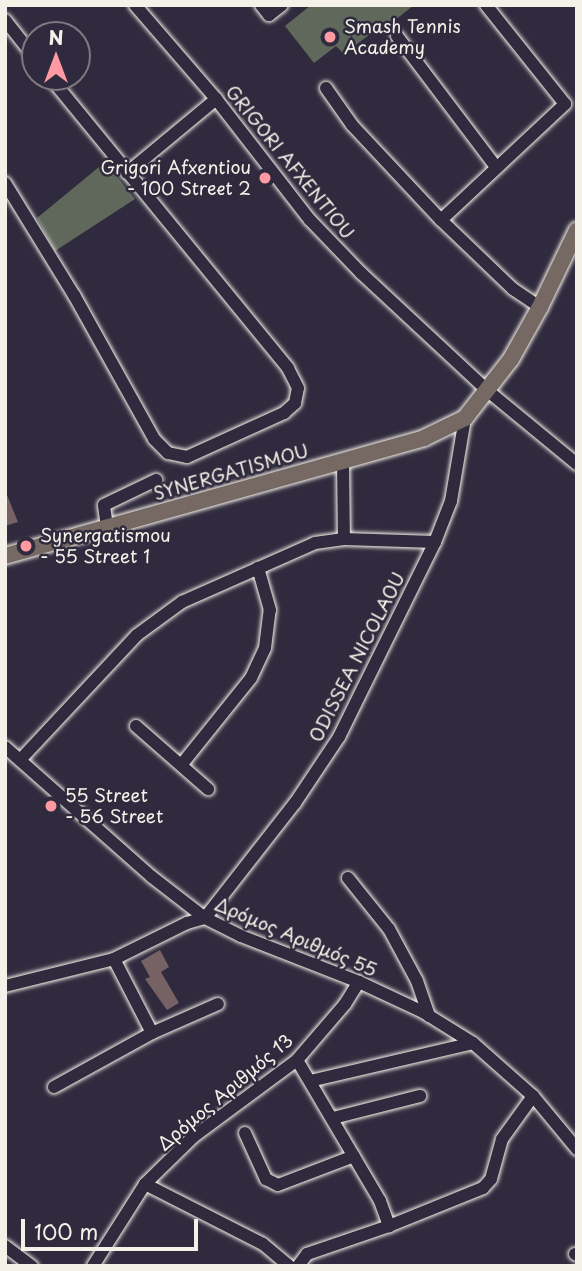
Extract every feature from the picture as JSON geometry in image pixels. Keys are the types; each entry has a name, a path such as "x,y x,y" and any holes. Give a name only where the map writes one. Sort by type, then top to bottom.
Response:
{"main road":[{"path":"465,418 488,391 540,307 577,230"},
{"name":"SYNERGATISMOU","path":"5,556 424,438 465,418"}],"street":[{"name":"GRIGORI AFXENTIOU","path":"135,5 216,99 310,220 375,288 488,391 577,464"},
{"path":"265,10 282,5"},
{"path":"441,220 565,104 486,5"},
{"path":"5,20 21,40"},
{"path":"397,36 496,167"},
{"path":"326,88 352,125 441,220 513,289 540,307"},
{"path":"5,183 74,295 154,439 168,453 187,457 284,413 295,403 298,388 288,368 61,91"},
{"path":"127,173 216,99"},
{"name":"ODISSEA NICOLAOU","path":"205,918 295,803 339,737 435,542 451,501 465,418"},
{"path":"343,461 344,539"},
{"path":"107,527 103,505 156,480"},
{"path":"20,760 136,635 182,602 315,543 344,539 435,542"},
{"path":"182,764 251,678 265,648 270,610 258,568"},
{"path":"136,726 208,789"},
{"name":"Δρόμος Αριθμός 55","path":"5,747 152,877 205,918 241,936 359,982 429,1016 473,1043 533,1096 577,1149"},
{"path":"348,878 389,929 417,981 429,1016"},
{"path":"5,986 114,959 187,923 205,918"},
{"path":"114,959 152,1033"},
{"name":"Δρόμος Αριθμός 13","path":"93,1266 111,1233 145,1184 193,1137 296,1060 345,1004 359,982"},
{"path":"54,1087 152,1033 218,1004"},
{"path":"310,1081 473,1043"},
{"path":"296,1060 333,1118 380,1202 389,1226"},
{"path":"333,1118 420,1096"},
{"path":"298,1266 307,1254 389,1226 483,1188 491,1179 502,1139 533,1096"},
{"path":"245,1133 266,1179 278,1185 354,1156"},
{"path":"145,1184 263,1244 289,1266"},
{"path":"5,1246 32,1266"}],"shaded area":[{"name":"Smash Tennis Academy","path":"311,5 414,5 385,28 382,25 344,54 336,46 314,63 285,26"},
{"path":"105,162 135,199 55,251 37,218"}],"building":[{"path":"5,490 18,522 5,526"},
{"path":"160,950 169,967 161,972 179,1003 167,1010 145,979 150,977 141,961"}],"place":[{"name":"Smash Tennis Academy","path":"330,37"},
{"name":"Grigori Afxentiou - 100 Street 2","path":"265,178"},
{"name":"Synergatismou - 55 Street 1","path":"26,546"},
{"name":"55 Street - 56 Street","path":"51,806"}]}
